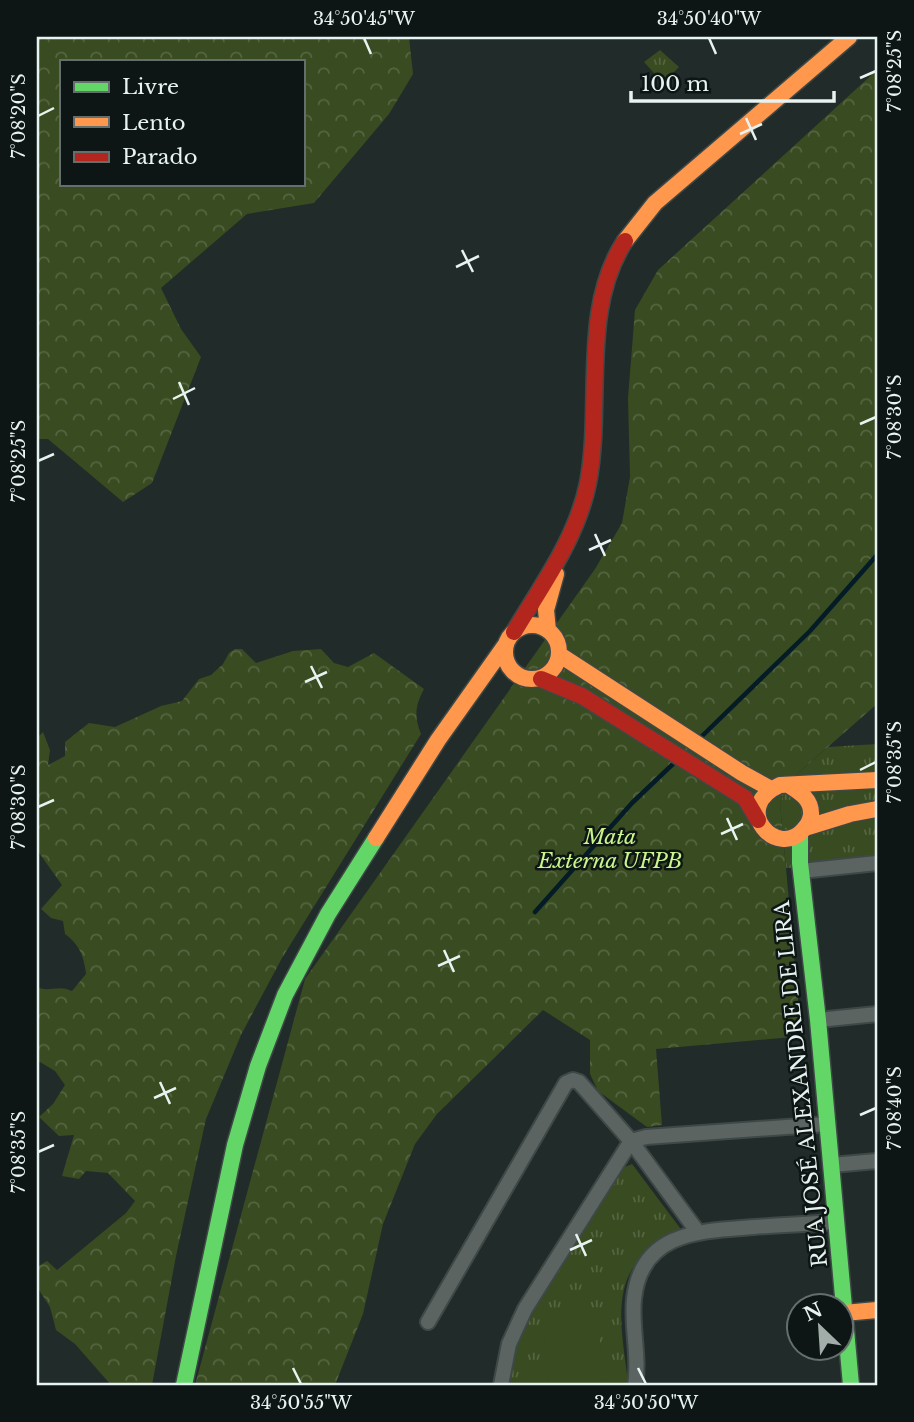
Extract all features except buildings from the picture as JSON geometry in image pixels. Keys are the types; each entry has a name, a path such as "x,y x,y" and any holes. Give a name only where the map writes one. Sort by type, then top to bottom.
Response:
{"street":[{"path":"184,1385 235,1145 258,1066 285,995 328,914 466,698 510,638 561,555 575,526 584,498 591,451 598,324 612,263 655,203 849,37"},
{"path":"548,630 546,610 561,555"},
{"path":"541,678 554,669 560,655 557,641 548,630 535,625 520,628 510,638 505,658 512,670 525,679 541,678 582,696 745,798 758,820 801,867 877,863"},
{"path":"560,655 771,789"},
{"path":"466,698 492,678 512,670"},
{"path":"758,820 759,802 771,789 780,785 877,780"},
{"path":"790,786 805,794 810,802 812,810 804,831"},
{"path":"774,837 789,839 850,814 877,809"},
{"name":"RUA JOSÉ ALEXANDRE DE LIRA","path":"804,831 801,867 818,1020 842,1292"},
{"path":"818,1020 877,1014"},
{"path":"428,1322 566,1083 573,1080 579,1082 631,1141 697,1231"},
{"path":"501,1385 509,1343 525,1309 631,1141 646,1137 828,1124"},
{"path":"831,1165 877,1161"},
{"path":"635,1385 634,1300 641,1271 647,1261 671,1242 697,1231 835,1222"},
{"path":"855,1312 877,1310"},
{"name":"RUA JOSÉ ALEXANDRE DE LIRA","path":"849,1362 851,1385"}],"green space":[{"path":"37,37 409,37 413,74 389,114 314,203 247,214 161,288 181,329 201,357 152,483 123,502 48,439 37,439"},
{"path":"660,50 679,67 663,83 644,62"},
{"name":"Mata Externa UFPB","path":"877,70 877,704 789,781 780,803 800,1021 792,1037 656,1049 662,1125 647,1127 598,1091 590,1074 590,1040 543,1010 437,1114 415,1144 383,1224 363,1314 335,1385 195,1385 305,979 595,569 622,523 630,477 628,398 635,310 658,270"},
{"path":"235,649 242,649 256,663 293,651 321,649 334,663 348,667 374,653 424,689 417,711 421,734 282,958 241,1035 206,1119 176,1256 152,1385 111,1385 75,1344 56,1330 50,1307 37,1287 37,1267 47,1261 57,1270 126,1213 135,1201 108,1173 86,1171 79,1179 62,1176 74,1135 59,1136 39,1117 53,1104 65,1085 55,1071 40,1062 37,1064 37,987 72,991 86,974 80,952 65,934 63,921 51,918 41,909 62,885 37,850 37,738 43,732 50,750 48,765 65,756 65,742 89,723 115,727 161,706 182,701 199,679 211,675"},
{"path":"877,744 877,863 786,868 780,803 789,781 828,747"},
{"path":"632,1164 680,1228 643,1256 632,1269 625,1284 621,1318 628,1385 508,1385 513,1354 532,1309 619,1174"},
{"path":"597,1314 604,1385 549,1385 543,1320"}],"waterway":[{"path":"699,739 810,631 877,555"},
{"path":"535,912 632,803 675,762"}],"traffic: fast":[{"path":"800,835 800,863 818,1020 851,1385"},
{"path":"184,1385 235,1145 258,1066 285,995 328,914 376,838"}],"traffic: slow":[{"path":"625,241 655,203 849,37"},
{"path":"548,630 546,610 556,574"},
{"path":"532,625 551,633 559,652 551,671 532,679 513,671 505,652 513,633 532,625"},
{"path":"376,838 438,740 506,644"},
{"path":"560,655 771,789"},
{"path":"790,786 808,801 811,815 804,829 793,837 782,839 763,828 758,817 759,806 765,795 780,785 877,780"},
{"path":"808,827 877,809"},
{"path":"855,1312 877,1310"}],"traffic: jam":[{"path":"514,632 567,542 583,503 592,453 597,327 611,268 625,241"},
{"path":"541,679 582,696 745,798 758,820"}]}
